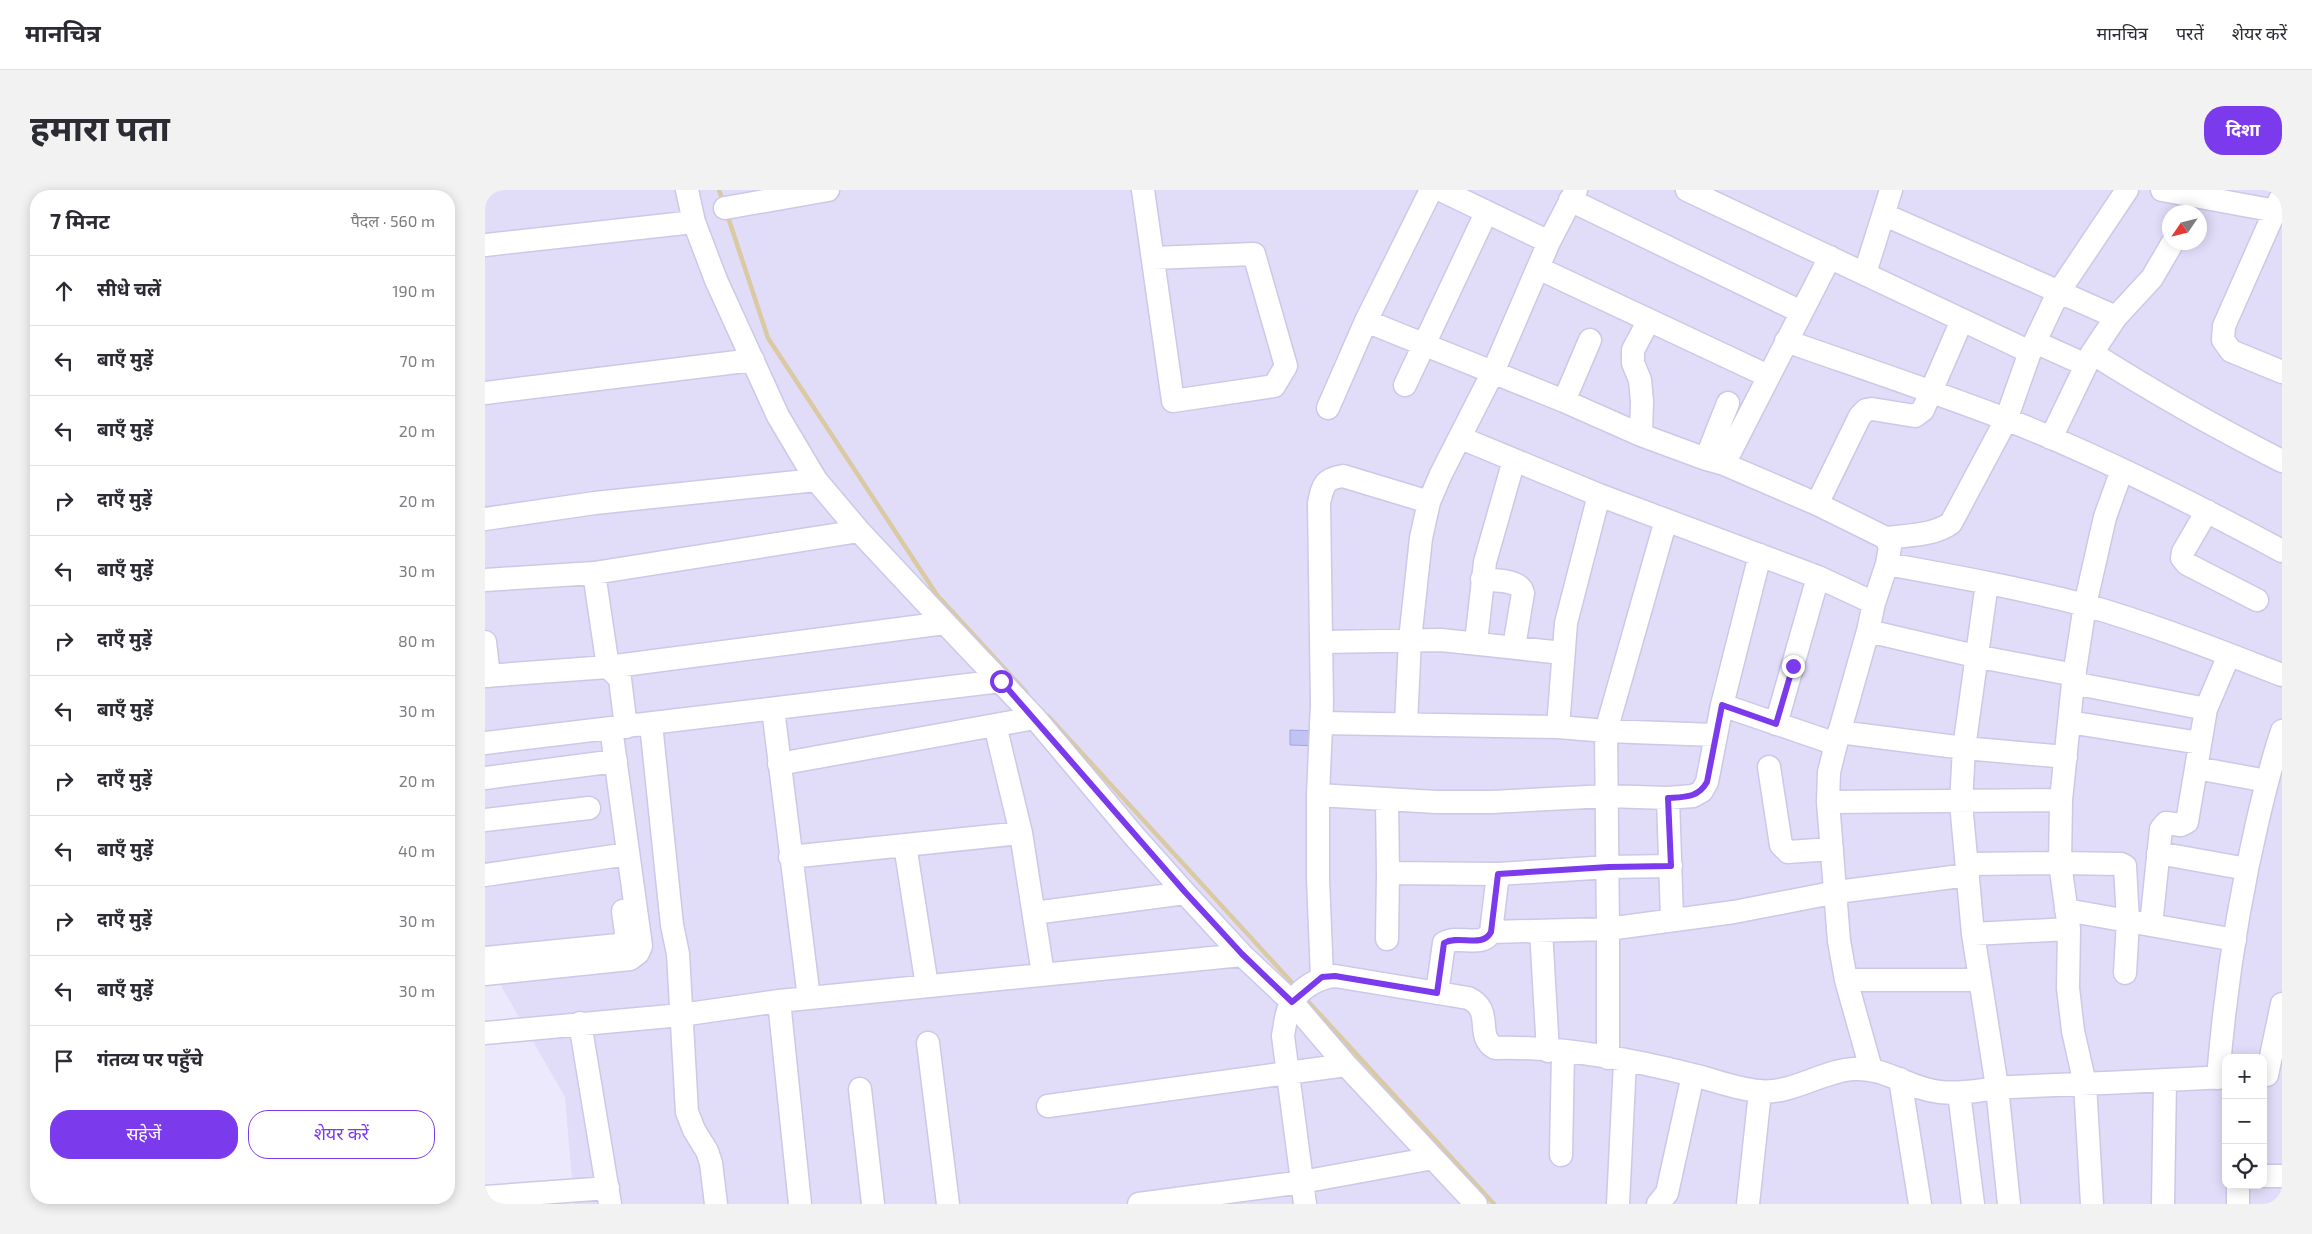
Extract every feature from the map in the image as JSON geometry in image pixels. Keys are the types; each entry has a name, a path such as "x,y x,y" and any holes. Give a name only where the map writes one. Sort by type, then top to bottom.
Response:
{"street":[{"path":"687,190 694,222 716,280 778,416 816,480 945,624 1035,718 1135,836 1242,954 1307,989"},
{"path":"725,208 828,190"},
{"path":"1143,190 1173,401 1274,386 1286,366 1254,254 1153,258"},
{"path":"1328,408 1367,321 1431,190"},
{"path":"1441,190 1549,242"},
{"path":"1687,190 1962,320 2032,347 2089,359 2147,387 2230,434 2282,460"},
{"path":"1865,273 1885,215 1891,190"},
{"path":"1367,321 1641,434 1715,461 1817,504 1886,538 1933,532 1942,529 1951,522 2006,420 2032,347 2058,293 2127,190"},
{"path":"2162,190 2191,204 2279,203 2224,326 2223,340 2231,351 2282,372"},
{"path":"1406,723 1410,640 1421,538 1429,502 1441,474 1493,372 1549,242 1573,195 1801,312"},
{"path":"1405,385 1486,213"},
{"path":"1885,215 2116,317"},
{"path":"485,245 694,222"},
{"path":"2051,438 2089,359 2116,317 2152,278 2168,250"},
{"path":"1715,461 1768,376 1830,257"},
{"path":"1538,268 1768,376"},
{"path":"1641,434 1642,401 1640,380 1633,363 1633,350 1649,320"},
{"path":"1817,504 1860,416 1866,410 1873,409 1915,416 1923,410 1962,320"},
{"path":"1564,401 1590,340"},
{"path":"1786,341 2051,438 2207,511 2282,551"},
{"path":"485,393 753,360"},
{"path":"1715,461 1728,403"},
{"path":"1461,438 1599,495 1818,577 1874,603"},
{"path":"1476,642 1482,579 1493,531 1515,460"},
{"path":"2092,1204 2085,1084 2073,1030 2068,988 2067,920 2059,863 2061,800 2074,679 2085,605 2105,516 2122,470"},
{"path":"1429,502 1343,476 1331,478 1323,487 1319,502 1322,642 1321,723 1317,879 1307,989 1347,1065 1476,1204"},
{"path":"485,519 595,503 816,480"},
{"path":"1557,727 1568,614 1599,495"},
{"path":"2207,511 2183,552 2183,558 2187,564 2257,600"},
{"path":"1618,1204 1617,1059 1608,929 1609,867 1606,731 1666,520"},
{"path":"485,580 594,573 859,530"},
{"path":"1871,1069 1846,980 1839,941 1837,892 1828,802 1829,772 1869,631 1874,603 1887,564 1890,547 1886,538"},
{"path":"1318,795 1493,802 1606,796 1668,798 1693,796 1702,791 1707,782 1722,705 1761,555"},
{"path":"1887,564 1987,583 2085,605 2165,630 2282,675"},
{"path":"485,974 630,959 632,947 627,932 621,855 610,762 612,728 620,679 609,667 594,573"},
{"path":"1776,724 1818,577"},
{"path":"1482,579 1516,584 1522,588 1523,593 1514,647"},
{"path":"1987,583 1975,656 1964,748 1961,803 1973,934 1997,1087 2009,1204"},
{"path":"485,642 487,676 609,667 945,624"},
{"path":"1869,631 2206,710"},
{"path":"1322,642 1410,640 1476,642 1563,653"},
{"path":"2151,925 2161,826 2166,823 2181,825 2187,822 2206,710 2229,655"},
{"path":"485,743 1001,681"},
{"path":"1722,705 1776,724 1838,738 2066,757"},
{"path":"773,709 809,998"},
{"path":"779,764 1035,718"},
{"path":"2069,722 2200,743"},
{"path":"1321,723 1557,727 1606,731 1715,735"},
{"path":"651,724 672,925 677,954 687,1112 711,1163 716,1204"},
{"path":"995,725 1021,833 1043,974"},
{"path":"2222,1054 2223,1019 2247,869 2267,781 2282,732"},
{"path":"485,778 610,762"},
{"path":"1769,767 1783,850 1788,852 1832,848"},
{"path":"2196,768 2267,781"},
{"path":"1668,798 1672,919"},
{"path":"1387,799 1387,939"},
{"path":"1828,802 1961,803 2061,800"},
{"path":"485,820 589,808"},
{"path":"790,857 1021,833"},
{"path":"905,845 927,986"},
{"path":"2158,853 2247,869"},
{"path":"485,875 621,855"},
{"path":"1491,932 1608,929 1735,912 1837,892 1967,870 2059,863 2121,864 2125,866 2128,921 2125,973"},
{"path":"1388,873 1498,874 1609,867 1671,866"},
{"path":"1437,993 1444,943 1450,939 1482,941 1488,938 1491,932 1498,874"},
{"path":"1033,913 1185,892"},
{"path":"1973,934 2067,920 2128,921 2235,940"},
{"path":"1541,931 1556,1051 1561,1155"},
{"path":"485,958 618,945 677,954"},
{"path":"485,1033 681,1015 779,1001 1242,954"},
{"path":"1303,1193 1283,1036 1285,1020 1307,989 1335,976 1468,998 1477,1002 1483,1011 1485,1034 1489,1044 1495,1048 1556,1051 1617,1059 1761,1092 1787,1088 1851,1068 1871,1069 1900,1079 1918,1088 1959,1093 1997,1087 2222,1077"},
{"path":"1846,980 1980,980"},
{"path":"779,1001 800,1204"},
{"path":"2271,1076 2282,1004"},
{"path":"485,1197 609,1196 580,1023"},
{"path":"928,1043 948,1204"},
{"path":"1048,1106 1347,1065"},
{"path":"1658,1204 1667,1193 1693,1075"},
{"path":"1900,1079 1920,1204"},
{"path":"2163,1204 2165,1081"},
{"path":"860,1089 873,1204"},
{"path":"1747,1204 1761,1092"},
{"path":"1959,1093 1973,1204"},
{"path":"1139,1204 1303,1193 1433,1158"},
{"path":"2267,1176 2282,1176"},
{"path":"2238,1189 2238,1204"}],"shaded area":[{"path":"485,190 2282,190 2282,1204 574,1204 565,1097 485,958"}],"building":[{"path":"1290,730 1318,731 1318,746 1290,745"}],"waterway":[{"path":"719,190 723,202"},
{"path":"727,214 768,338 937,595 1026,692"},
{"path":"1048,716 1296,987"},
{"path":"1304,997 1494,1204"}],"route":[{"path":"1001,681 1185,892 1242,954 1292,1002 1299,994 1322,977 1335,976 1437,993 1444,943 1450,939 1482,941 1488,938 1491,932 1498,874 1609,867 1671,866 1668,798 1693,796 1702,791 1707,782 1722,705 1776,724 1793,666"}]}
